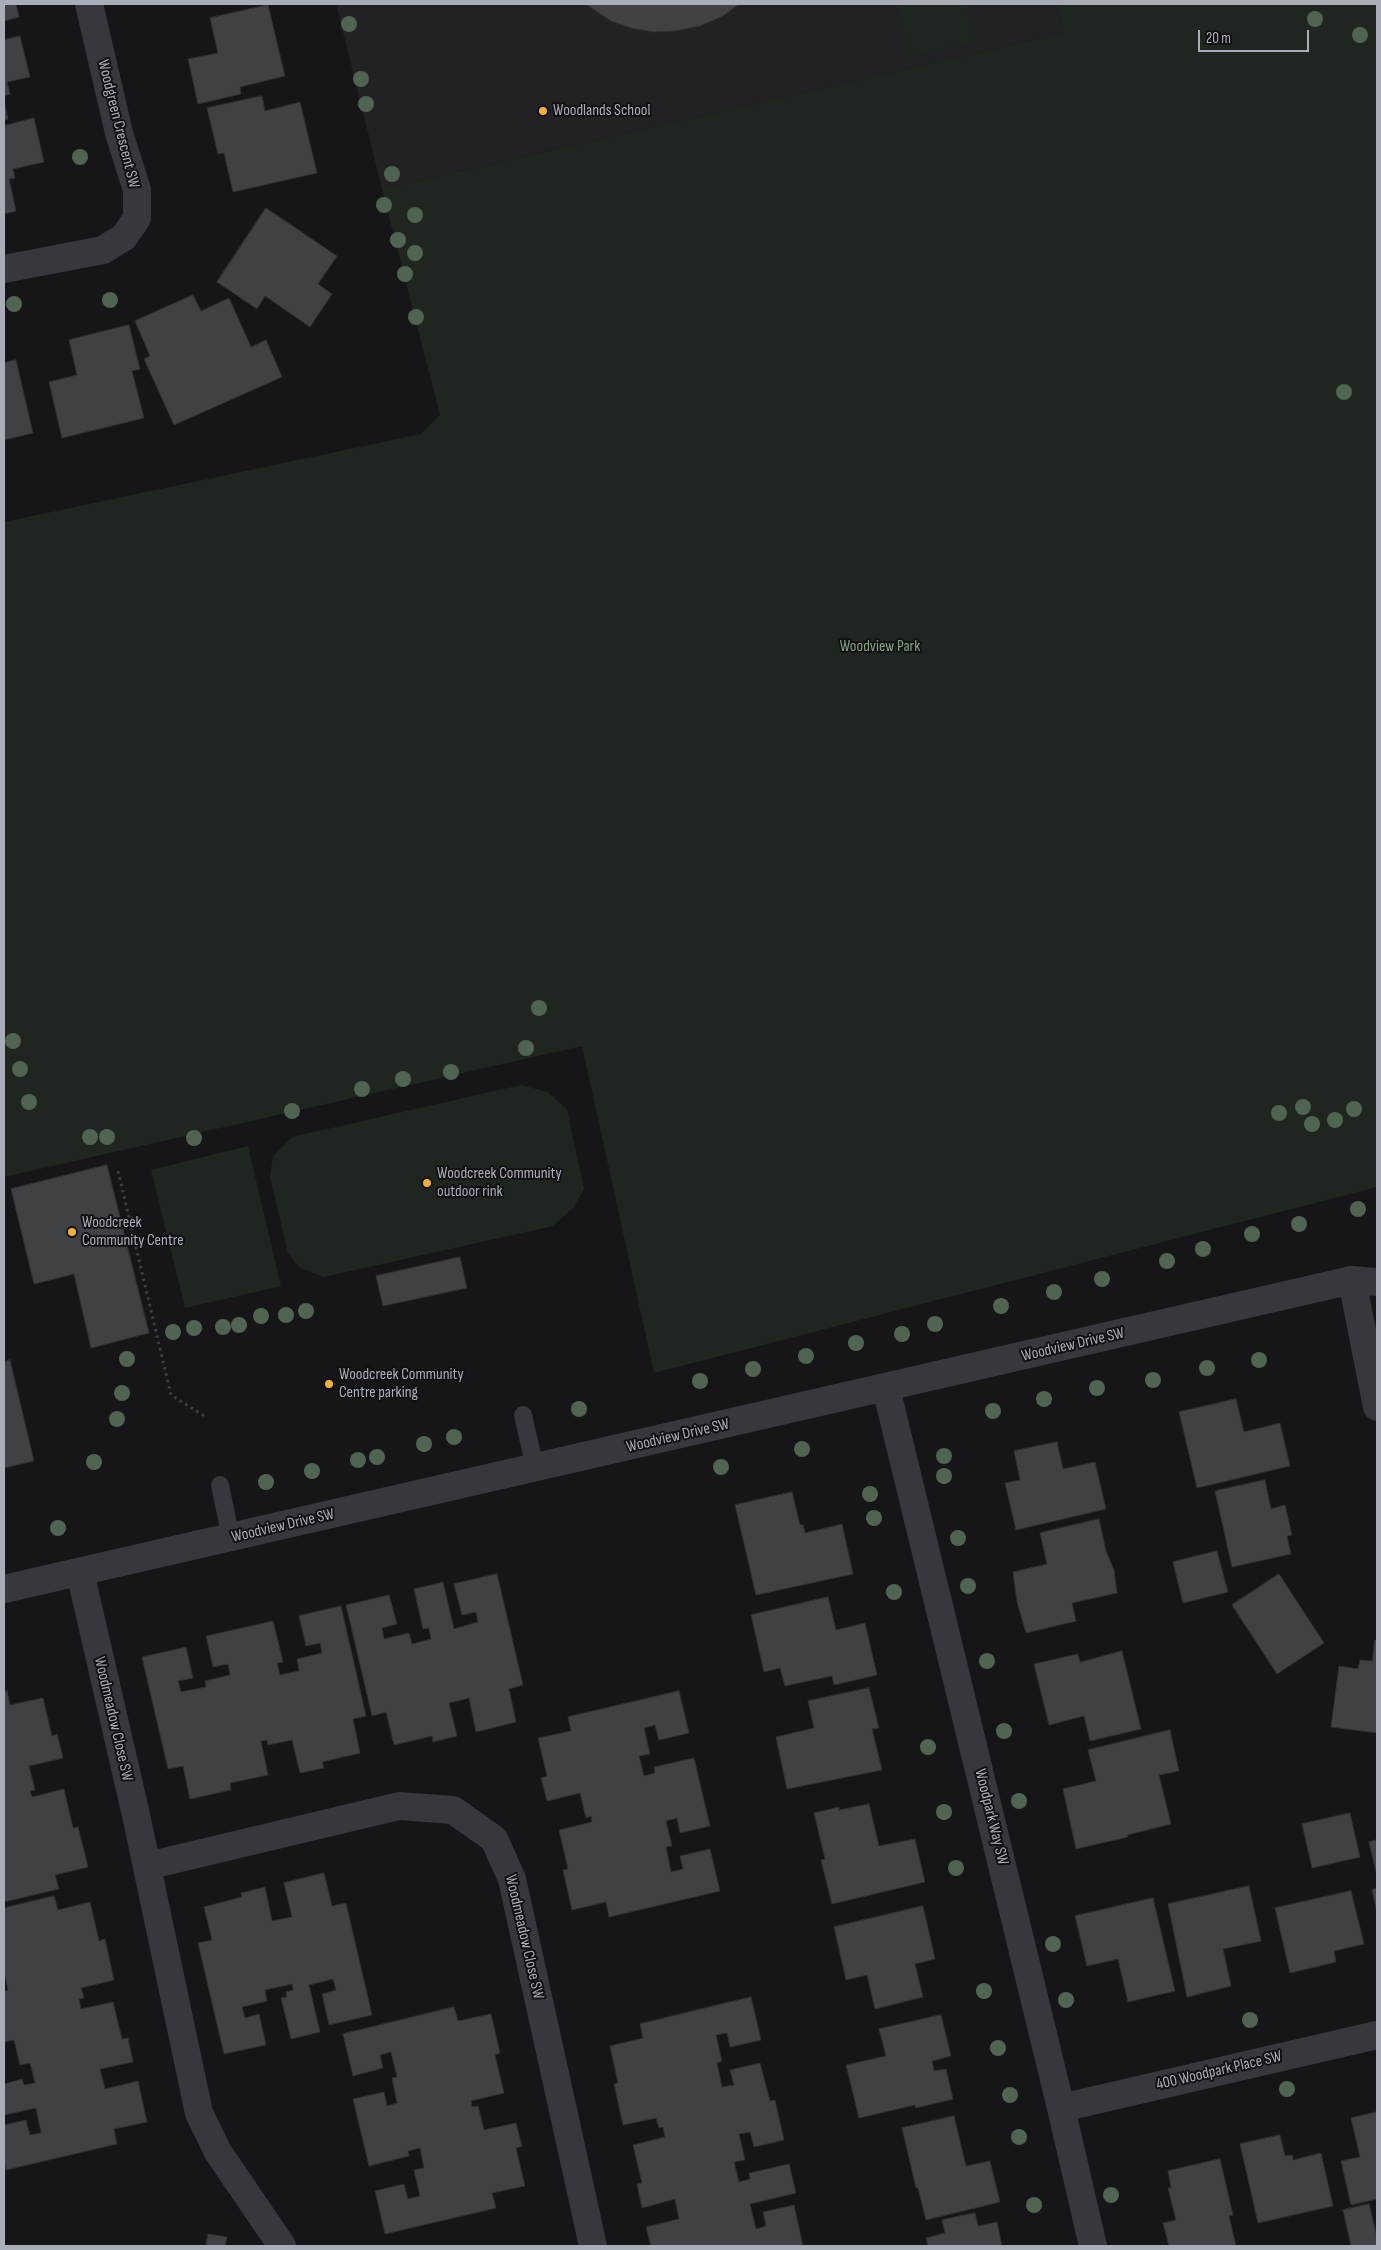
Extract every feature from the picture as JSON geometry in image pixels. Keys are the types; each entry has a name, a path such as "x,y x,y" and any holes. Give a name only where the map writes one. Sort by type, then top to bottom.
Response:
{"street":[{"name":"Woodgreen Crescent SW","path":"4,269 103,250 124,237 136,218 136,190 119,133 89,4"},
{"name":"Woodview Drive SW","path":"4,1589 1364,1281 1377,1263"},
{"path":"1364,1281 1377,1407"},
{"name":"Woodpark Way SW","path":"886,1388 1062,2108 1093,2246"},
{"name":"Woodmeadow Close SW","path":"80,1572 147,1866 199,2113 218,2152 282,2246"},
{"name":"Woodmeadow Close SW","path":"147,1866 399,1806 454,1810 494,1839 512,1879 593,2246"},
{"name":"400 Woodpark Place SW","path":"1062,2108 1377,2035"}],"lane":[{"path":"523,1415 535,1468"},
{"path":"220,1484 231,1538"}],"path":[{"path":"118,1170 171,1395 206,1417"}],"shaded area":[{"name":"Woodlands School","path":"336,4 1057,4 1063,33 382,189"}],"green space":[{"path":"897,4 966,4 974,42 909,57"},
{"name":"Woodview Park","path":"1057,4 1376,4 1377,1187 654,1373 582,1046 4,1177 4,522 421,434 440,415 382,189 1063,33"},
{"name":"Woodcreek Community outdoor rink","path":"521,1085 548,1092 567,1110 584,1189 573,1208 553,1226 324,1277 300,1268 288,1253 270,1177 273,1156 292,1137"},
{"path":"248,1146 281,1286 185,1308 151,1170"}],"building":[{"path":"4,4 16,4 19,17 4,21"},
{"path":"586,4 739,4 723,16 700,26 675,31 653,32 631,28 611,21"},
{"path":"268,5 285,76 240,87 241,94 198,104 188,59 218,53 210,18"},
{"path":"20,36 30,77 7,82 10,94 4,96 4,40"},
{"path":"262,96 265,111 300,102 317,173 233,192 224,153 218,154 207,108"},
{"path":"4,100 8,119 4,120"},
{"path":"34,118 44,162 13,169 15,178 9,179 16,211 4,214 4,126"},
{"path":"266,208 337,256 318,284 332,294 310,327 265,296 257,309 217,282"},
{"path":"193,295 201,311 229,298 251,347 266,340 282,377 174,425 144,359 150,356 135,321"},
{"path":"129,325 140,369 132,371 144,418 62,438 49,382 77,375 69,340"},
{"path":"16,360 33,433 4,440 4,363"},
{"name":"Woodcreek Community Centre","path":"107,1165 149,1333 91,1348 74,1274 34,1284 11,1189"},
{"path":"460,1257 467,1288 383,1306 376,1276"},
{"path":"10,1360 34,1461 4,1468 4,1362"},
{"path":"1236,1399 1244,1432 1280,1423 1290,1466 1197,1488 1179,1412"},
{"path":"1057,1442 1063,1469 1095,1462 1106,1509 1016,1530 1005,1483 1020,1480 1014,1451"},
{"path":"1265,1480 1271,1509 1285,1505 1292,1535 1287,1536 1291,1554 1232,1567 1215,1491"},
{"path":"792,1492 800,1525 803,1525 805,1533 842,1524 853,1574 756,1595 735,1505"},
{"path":"1099,1519 1106,1551 1114,1570 1117,1593 1072,1603 1076,1621 1026,1633 1017,1602 1013,1572 1047,1564 1040,1533"},
{"path":"1217,1551 1228,1592 1183,1603 1173,1562"},
{"path":"497,1574 523,1685 509,1689 516,1722 476,1732 469,1698 449,1703 457,1736 433,1742 432,1736 394,1745 386,1712 372,1716 346,1605 389,1595 397,1624 382,1628 384,1639 409,1633 412,1644 431,1639 429,1628 423,1629 414,1589 443,1582 454,1629 478,1622 476,1612 462,1615 454,1584"},
{"path":"1279,1574 1324,1643 1277,1674 1232,1605"},
{"path":"828,1597 836,1630 865,1623 877,1675 834,1685 832,1676 785,1686 780,1668 764,1672 751,1615"},
{"path":"341,1606 366,1716 353,1719 360,1753 322,1762 324,1768 300,1773 292,1740 268,1745 267,1740 261,1741 268,1775 230,1783 231,1790 190,1799 183,1766 168,1769 142,1657 186,1647 193,1678 178,1681 181,1692 206,1687 205,1681 230,1675 228,1664 213,1667 206,1636 273,1621 283,1662 277,1663 280,1675 299,1671 297,1659 322,1653 320,1643 306,1646 299,1616"},
{"path":"1375,1640 1377,1641 1377,1733 1331,1727 1339,1666 1358,1669 1360,1660 1372,1661"},
{"path":"1122,1651 1141,1729 1090,1741 1084,1716 1049,1725 1034,1664 1078,1654 1080,1662"},
{"path":"869,1688 879,1728 872,1729 882,1770 787,1789 776,1737 814,1728 808,1701"},
{"path":"7,1691 10,1705 43,1698 52,1736 57,1734 63,1758 29,1766 35,1790 30,1791 32,1797 64,1789 73,1828 78,1827 88,1867 55,1875 59,1889 4,1902 4,1692"},
{"path":"679,1691 689,1733 659,1740 655,1725 644,1728 650,1754 639,1756 644,1776 655,1773 654,1767 694,1758 710,1826 680,1833 677,1818 666,1821 672,1846 666,1847 671,1872 683,1869 680,1856 710,1849 720,1891 609,1917 606,1902 572,1910 563,1870 568,1869 559,1830 592,1822 591,1816 586,1818 580,1793 547,1801 541,1778 547,1776 538,1738 571,1731 568,1717"},
{"path":"1170,1730 1179,1771 1159,1775 1171,1824 1127,1835 1128,1837 1076,1849 1063,1789 1096,1781 1088,1750"},
{"path":"869,1804 879,1846 915,1839 925,1882 832,1904 821,1860 825,1859 814,1813 839,1807 839,1810"},
{"path":"1350,1813 1360,1857 1312,1868 1302,1824"},
{"path":"1377,1840 1377,1876 1369,1842"},
{"path":"324,1873 332,1906 346,1903 372,2015 329,2025 322,1994 336,1990 333,1979 309,1985 320,2032 291,2039 281,1998 287,1997 286,1992 293,1990 292,1984 265,1990 267,2001 242,2007 245,2018 259,2014 266,2045 224,2054 198,1943 212,1940 204,1907 242,1897 241,1893 265,1887 272,1921 292,1917 284,1883"},
{"path":"1249,1886 1261,1941 1223,1949 1231,1986 1187,1997 1168,1904"},
{"path":"1377,1888 1377,1913 1372,1890"},
{"path":"1351,1891 1364,1944 1334,1951 1336,1962 1290,1973 1275,1908"},
{"path":"54,1896 58,1910 90,1902 99,1941 105,1939 114,1980 81,1988 84,1998 79,1999 81,2009 113,2002 122,2039 128,2038 133,2062 100,2069 105,2089 138,2081 147,2122 114,2129 117,2144 6,2170 4,2160 4,2125 26,2120 30,2135 41,2133 36,2108 4,2115 4,2084 22,2079 24,2085 35,2083 30,2063 20,2065 14,2040 4,2042 4,1991 8,1990 4,1972 4,1908"},
{"path":"1153,1898 1175,1991 1128,2002 1118,1959 1087,1966 1075,1916"},
{"path":"923,1906 935,1959 915,1964 923,1997 875,2009 867,1975 846,1980 834,1927"},
{"path":"751,1997 761,2040 730,2047 727,2033 716,2035 722,2061 717,2063 722,2087 734,2085 730,2070 760,2063 770,2101 775,2100 784,2140 754,2147 750,2132 739,2134 745,2160 734,2162 739,2182 750,2179 749,2173 789,2164 796,2193 750,2204 756,2229 766,2226 763,2212 794,2205 803,2246 651,2246 646,2227 679,2219 675,2199 642,2208 637,2184 642,2183 633,2145 665,2137 663,2127 659,2128 656,2118 623,2125 614,2084 618,2083 610,2046 643,2038 640,2024"},
{"path":"454,2007 458,2021 491,2014 500,2053 495,2055 504,2093 471,2101 472,2107 478,2106 484,2130 516,2123 522,2146 516,2148 525,2186 492,2193 496,2208 385,2234 375,2191 404,2184 408,2199 420,2196 414,2170 424,2168 420,2148 408,2151 409,2156 369,2166 353,2099 384,2092 387,2106 397,2103 392,2078 397,2077 391,2052 380,2055 383,2068 353,2076 343,2034"},
{"path":"941,2015 951,2056 932,2061 934,2071 946,2069 953,2099 916,2108 915,2105 859,2118 846,2065 886,2056 879,2029"},
{"path":"1377,2112 1377,2199 1351,2205 1341,2161 1360,2157 1351,2118"},
{"path":"954,2116 966,2166 990,2161 1000,2202 926,2220 918,2188 916,2188 902,2128"},
{"path":"1280,2135 1285,2156 1292,2155 1293,2160 1321,2153 1333,2206 1258,2223 1240,2144"},
{"path":"1220,2159 1233,2215 1229,2216 1236,2246 1169,2246 1163,2223 1176,2220 1168,2188 1171,2188 1168,2171"},
{"path":"1369,2204 1377,2237 1377,2246 1351,2246 1343,2210"},
{"path":"975,2213 978,2226 997,2222 1002,2246 928,2246 926,2238 945,2233 942,2220"},
{"path":"208,2234 227,2237 225,2246 206,2246"}],"place":[{"name":"Woodlands School","path":"543,111"},
{"name":"Woodcreek Community outdoor rink","path":"427,1183"},
{"name":"Woodcreek Community Centre","path":"72,1232"},
{"name":"Woodcreek Community Centre parking","path":"329,1384"}]}
